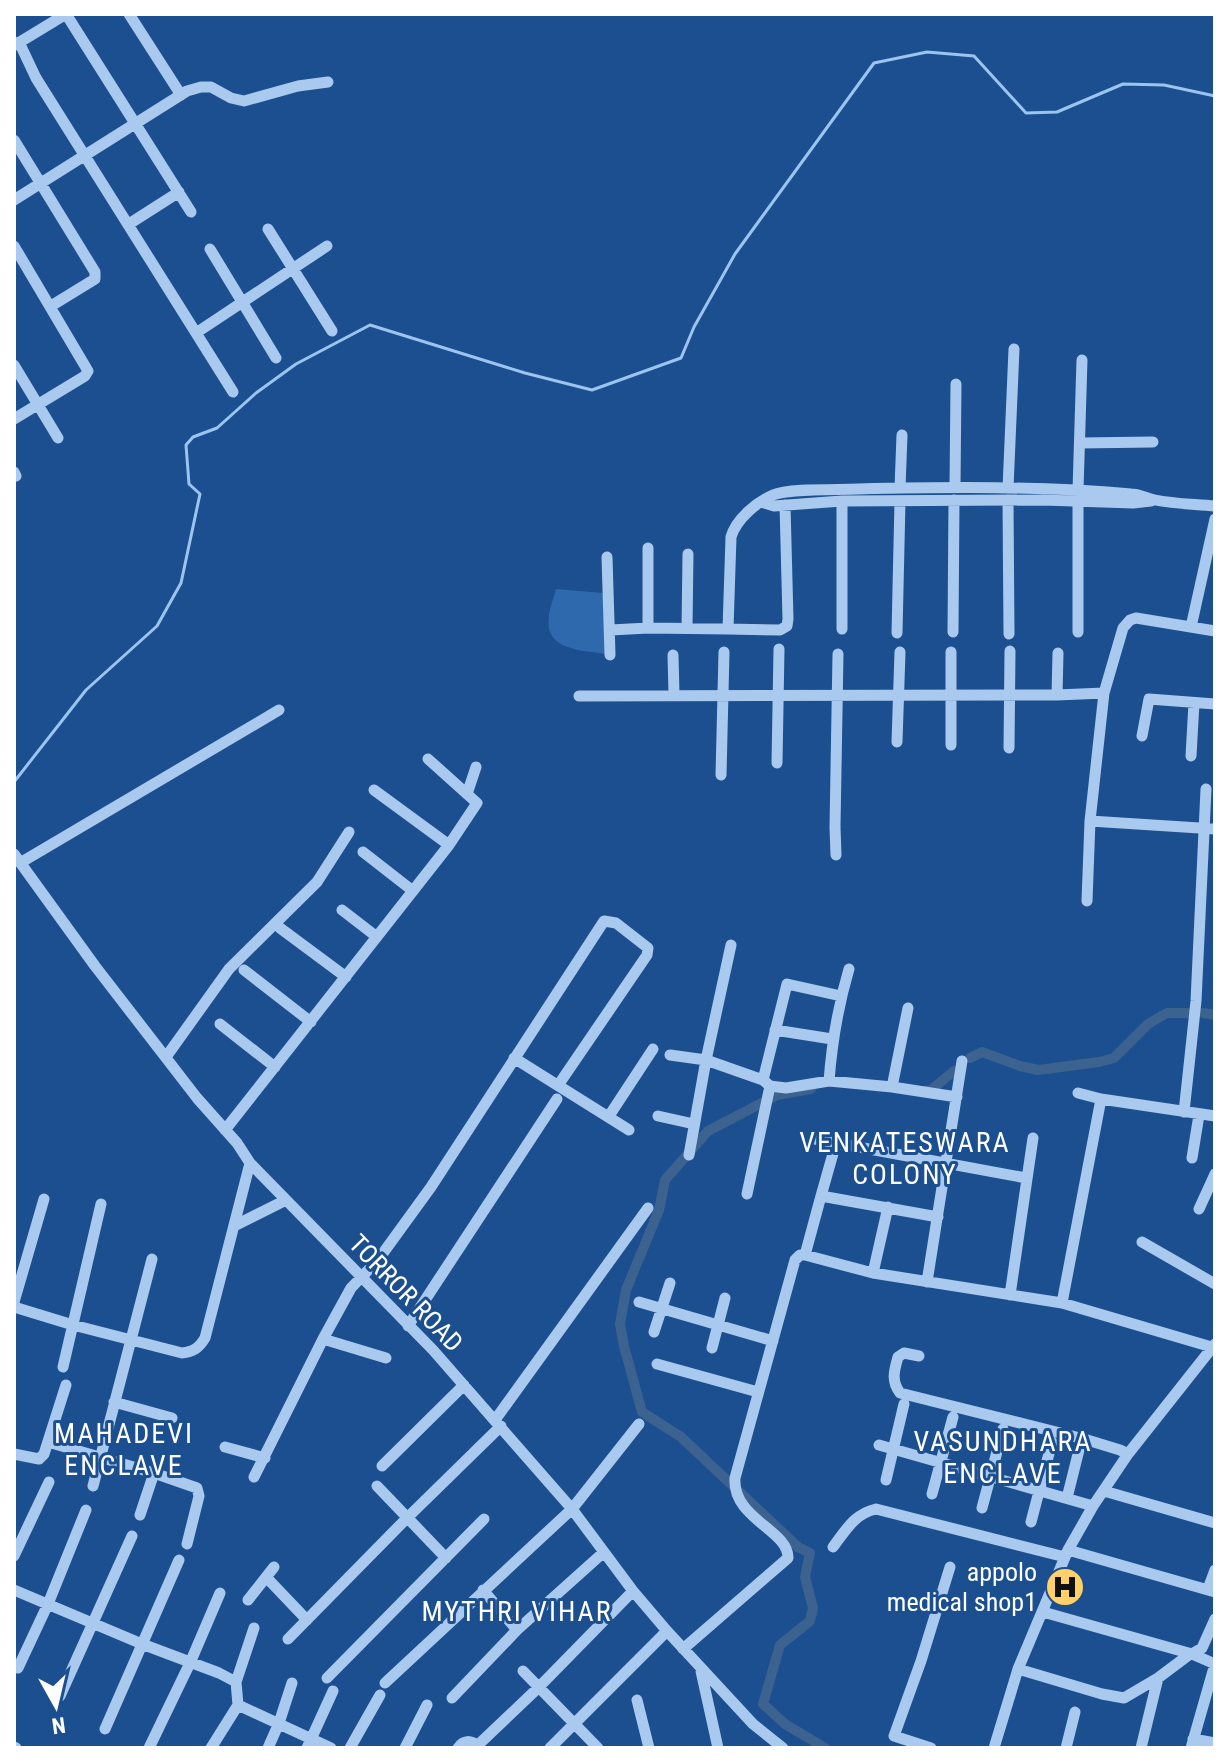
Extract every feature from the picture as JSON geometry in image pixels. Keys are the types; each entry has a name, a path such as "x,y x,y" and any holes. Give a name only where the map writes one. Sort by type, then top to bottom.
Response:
{"street":[{"path":"129,14 181,95"},
{"path":"191,212 63,16 17,44 233,392"},
{"path":"14,200 187,91 211,87 244,101 298,86 328,82"},
{"path":"14,140 95,272 95,279 51,306"},
{"path":"129,224 179,192"},
{"path":"268,229 332,331"},
{"path":"14,246 88,371 85,376 14,419"},
{"path":"196,333 327,246"},
{"path":"210,249 276,358"},
{"path":"1009,634 1008,494 1014,349"},
{"path":"1078,632 1082,360"},
{"path":"14,365 58,438"},
{"path":"955,487 956,384"},
{"path":"897,633 902,435"},
{"path":"1080,443 1153,442"},
{"path":"925,494 955,487 1008,494 1078,495 1133,503 1155,500 1215,506"},
{"path":"728,629 733,529 761,502 775,494 813,490 925,494 954,500 1008,494"},
{"path":"813,490 814,504"},
{"path":"761,502 774,506 814,504 900,494"},
{"path":"953,632 954,500"},
{"path":"842,501 842,629"},
{"path":"611,630 780,630 787,626 785,505"},
{"path":"1191,627 1215,519"},
{"path":"648,548 648,628"},
{"path":"687,628 688,554"},
{"path":"607,557 610,655"},
{"path":"1087,901 1090,821 1104,693 1123,628 1136,618 1215,631"},
{"path":"777,763 779,649"},
{"path":"1009,748 1010,651"},
{"path":"721,775 724,652"},
{"path":"897,742 900,652"},
{"path":"951,652 951,745"},
{"path":"1057,695 1058,653"},
{"path":"836,855 838,654"},
{"path":"673,655 674,694"},
{"path":"579,696 1104,693"},
{"path":"1142,736 1149,699 1215,704"},
{"path":"1191,756 1194,703"},
{"path":"17,858 279,710"},
{"path":"225,1130 449,845 477,803 428,759"},
{"path":"467,794 476,767"},
{"path":"1184,1112 1210,828 1206,789"},
{"path":"374,790 449,845"},
{"path":"1090,821 1210,828"},
{"path":"166,1057 229,969 317,882 349,832"},
{"path":"363,852 413,891"},
{"name":"TORROR ROAD","path":"17,858 95,966 250,1163 464,1385 572,1509 667,1631 753,1724 780,1747"},
{"path":"342,910 377,937"},
{"path":"254,1477 351,1288 378,1260 431,1187 604,921 616,923 648,948 647,955 559,1084"},
{"path":"280,928 346,977"},
{"path":"689,1155 731,945"},
{"path":"829,1081 832,1039 849,969"},
{"path":"244,970 311,1022"},
{"path":"747,1194 775,1030 787,984 841,996"},
{"path":"892,1087 908,1008"},
{"path":"220,1024 275,1067"},
{"path":"775,1030 832,1039"},
{"path":"609,1116 653,1049"},
{"path":"670,1055 706,1060 786,1088 829,1081 957,1097"},
{"path":"514,1058 629,1130"},
{"path":"927,1282 962,1061"},
{"path":"1078,1093 1215,1116"},
{"path":"408,1326 557,1099"},
{"path":"1062,1303 1101,1099"},
{"path":"1192,1158 1199,1115"},
{"path":"658,1116 694,1124"},
{"path":"1010,1295 1033,1138"},
{"path":"815,1139 1026,1178"},
{"path":"805,1255 836,1143"},
{"path":"44,1199 14,1305 73,1325 182,1353 190,1352 205,1338 250,1163"},
{"path":"1199,1209 1215,1174"},
{"path":"821,1196 938,1217"},
{"path":"234,1226 286,1200"},
{"path":"63,1367 101,1204"},
{"path":"873,1273 888,1207"},
{"path":"288,1639 498,1423 648,1208"},
{"path":"1142,1242 1215,1284"},
{"path":"683,1649 788,1558 787,1547 744,1507 734,1489 795,1260 800,1255 873,1273 1062,1303 1214,1346 1128,1454 1093,1506 1067,1554 1018,1669 995,1746 1009,1748"},
{"path":"93,1486 152,1259"},
{"path":"654,1332 670,1283"},
{"path":"712,1348 725,1298"},
{"path":"639,1302 773,1341"},
{"path":"323,1339 386,1358"},
{"path":"919,1356 904,1353 898,1357 894,1385 900,1393 1084,1439 1128,1454"},
{"path":"657,1364 758,1392"},
{"path":"14,1454 39,1459 44,1454 66,1385"},
{"path":"382,1466 464,1385"},
{"path":"114,1402 172,1418"},
{"path":"886,1480 904,1404"},
{"path":"932,1494 953,1417"},
{"path":"350,1748 383,1689 483,1590 572,1509 639,1424"},
{"path":"982,1508 1003,1429"},
{"path":"48,1442 197,1488 199,1492 187,1544"},
{"path":"1031,1522 1052,1442"},
{"path":"879,1445 1093,1506"},
{"path":"225,1447 265,1458"},
{"path":"1067,1498 1079,1450"},
{"path":"140,1515 154,1473"},
{"path":"14,1556 49,1482"},
{"path":"377,1486 446,1558"},
{"path":"1104,1491 1215,1523"},
{"path":"833,1547 853,1519 876,1509 1211,1590 1215,1570"},
{"path":"18,1668 86,1510"},
{"path":"327,1678 484,1519"},
{"path":"60,1696 132,1536"},
{"path":"452,1698 517,1630 604,1552"},
{"path":"105,1729 179,1560"},
{"path":"931,1748 894,1736 950,1567"},
{"path":"248,1600 270,1572 307,1620"},
{"path":"14,1590 236,1682"},
{"path":"483,1590 517,1630"},
{"path":"458,1748 469,1741 480,1747 633,1591"},
{"path":"149,1748 220,1593"},
{"path":"1043,1612 1191,1654 1215,1664 1212,1686 1193,1745 1215,1743"},
{"path":"1018,1669 1124,1698 1202,1648 1215,1619"},
{"path":"211,1748 238,1705 236,1682 254,1628"},
{"path":"550,1748 667,1631"},
{"path":"700,1667 718,1748"},
{"path":"523,1671 598,1748"},
{"path":"1141,1748 1158,1678"},
{"path":"268,1748 292,1683"},
{"path":"309,1744 333,1691"},
{"path":"637,1700 649,1748"},
{"path":"238,1705 279,1723 309,1744 331,1748"},
{"path":"405,1748 427,1705"},
{"path":"1066,1748 1075,1712"}],"shaded area":[{"path":"556,589 603,593 606,654 566,646 552,636 549,615"}],"waterway":[{"path":"14,782 86,690 157,626 181,583 200,494 189,484 186,445 193,437 217,428 256,393 296,364 370,325 525,373 592,390 681,358 694,327 735,254 874,63 927,52 974,56 1026,113 1057,112 1123,84 1164,85 1215,96"},
{"path":"970,1058 982,1052 1038,1070 1099,1062 1114,1058 1148,1024 1167,1013 1187,1013"},
{"path":"1203,1013 1215,1015"},
{"path":"924,1091 931,1090 954,1071"},
{"path":"811,1089 777,1095 708,1131 665,1180 659,1210 626,1290 620,1324 642,1412 681,1437 798,1547 810,1553 805,1577 813,1608 810,1621 780,1645 763,1704 785,1724 825,1748"}],"place":[{"name":"appolo medical shop1","path":"1065,1587"}],"district":[{"name":"VENKATESWARA COLONY","path":"905,1158"},
{"name":"MAHADEVI ENCLAVE","path":"124,1449"},
{"name":"VASUNDHARA ENCLAVE","path":"1003,1457"},
{"name":"MYTHRI VIHAR","path":"517,1611"}]}
